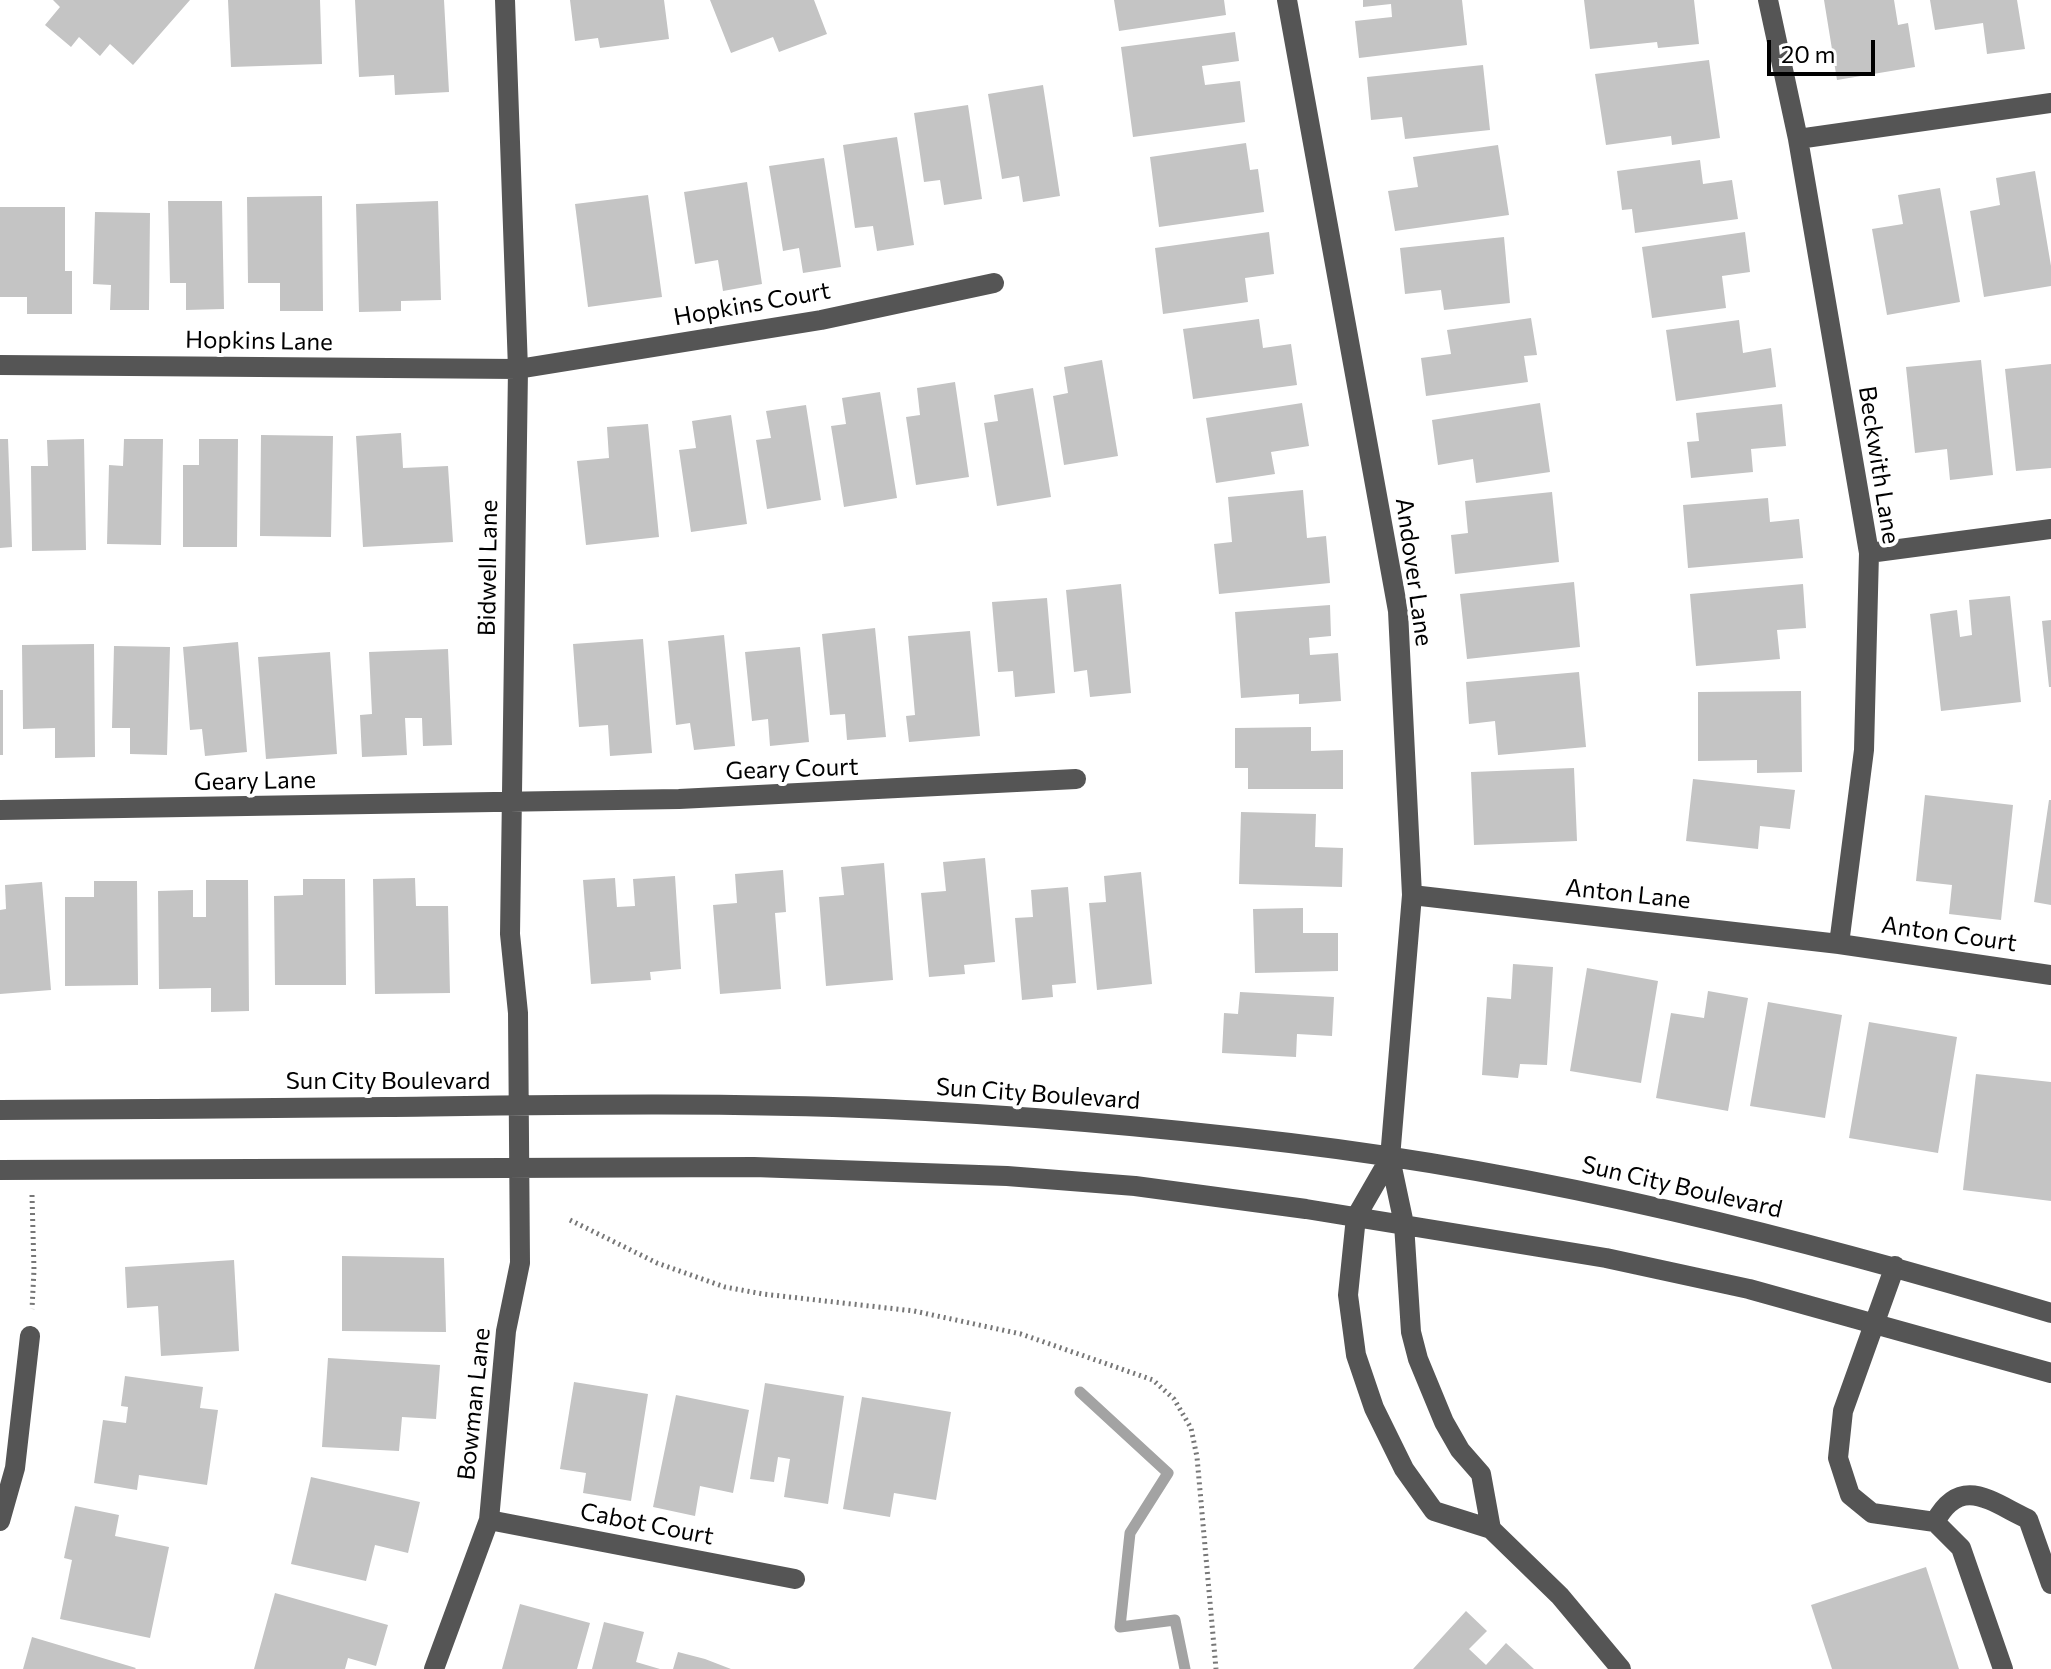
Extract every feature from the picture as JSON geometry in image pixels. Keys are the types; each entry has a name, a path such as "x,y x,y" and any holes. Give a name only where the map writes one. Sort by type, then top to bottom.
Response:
{"street":[{"name":"Bidwell Lane","path":"505,0 518,369 510,934 518,1013 519,1137"},
{"name":"Andover Lane","path":"1287,0 1398,611 1412,895 1390,1158"},
{"name":"Beckwith Lane","path":"1768,0 1798,139 1869,553 1864,750 1839,944"},
{"path":"1798,139 2051,103"},
{"name":"Hopkins Court","path":"518,369 821,320 994,283"},
{"name":"Hopkins Lane","path":"0,365 518,369"},
{"path":"1869,553 2051,529"},
{"name":"Geary Court","path":"510,804 883,791 1076,779"},
{"name":"Geary Lane","path":"0,810 510,804"},
{"name":"Anton Lane","path":"1412,895 1839,944"},
{"name":"Anton Court","path":"1839,944 2051,975"},
{"name":"Sun City Boulevard","path":"0,1110 757,1106 1009,1116 1294,1143 1618,1197 1895,1266 2051,1313"},
{"name":"Bowman Lane","path":"434,1669 489,1520 506,1331 520,1263 519,1137"},
{"path":"1390,1158 1356,1217 1348,1295 1356,1355 1374,1408 1404,1469 1434,1511 1491,1529 1560,1596 1621,1669"},
{"path":"1390,1158 1404,1224 1408,1306 1418,1359 1444,1422 1460,1450 1481,1474 1491,1529"},
{"path":"0,1170 754,1167 1007,1176 1135,1186 1404,1224 1606,1258 1749,1289 2051,1373"},
{"path":"1895,1266 1843,1411 1838,1458 1850,1495 1872,1513 1935,1522 1961,1548 2003,1669"},
{"path":"0,1521 15,1468 30,1336"},
{"path":"1935,1522 1957,1495 1973,1493 2028,1519 2051,1584"},
{"name":"Cabot Court","path":"489,1520 795,1579"}],"path":[{"path":"30,1336 34,1270 31,1170"},
{"path":"570,1220 657,1263 725,1287 914,1311 1021,1334 1153,1380 1174,1399 1191,1428 1197,1457 1216,1669"}],"building":[{"path":"53,0 190,0 133,65 110,44 100,56 79,37 71,47 45,25 60,7"},
{"path":"228,0 320,0 322,64 231,67"},
{"path":"355,0 444,0 449,92 395,95 394,75 359,77"},
{"path":"570,0 664,0 669,39 600,48 598,38 575,41"},
{"path":"710,0 814,0 827,34 779,52 773,37 731,53"},
{"path":"1114,0 1224,0 1226,15 1119,31"},
{"path":"1363,0 1462,0 1467,45 1359,58 1355,21 1392,17 1391,4 1363,7"},
{"path":"1584,0 1694,0 1699,44 1658,48 1657,42 1590,49"},
{"path":"1824,0 1894,0 1898,25 1908,23 1915,67 1837,80"},
{"path":"1930,0 2017,0 2025,49 1987,54 1983,23 1935,30"},
{"path":"1235,32 1239,61 1202,66 1205,85 1240,81 1245,122 1133,137 1121,47"},
{"path":"1709,60 1720,138 1672,145 1671,136 1606,145 1595,74"},
{"path":"1483,65 1490,130 1405,139 1402,117 1371,120 1367,77"},
{"path":"1043,85 1060,196 1023,202 1019,176 1002,179 988,94"},
{"path":"968,105 982,199 944,205 940,180 924,182 914,113"},
{"path":"897,137 914,245 877,251 873,226 855,228 843,145"},
{"path":"1246,143 1250,170 1258,169 1264,212 1159,227 1150,157"},
{"path":"1498,145 1509,215 1395,231 1388,191 1418,187 1413,157"},
{"path":"824,158 841,267 803,273 799,248 783,251 769,166"},
{"path":"1700,160 1703,184 1732,180 1738,219 1635,233 1632,209 1622,210 1617,171"},
{"path":"2035,171 2051,266 2051,286 1984,297 1970,211 2000,205 1996,178"},
{"path":"747,182 762,284 723,291 718,260 695,264 684,192"},
{"path":"1940,188 1960,302 1887,315 1872,229 1903,224 1898,195"},
{"path":"648,195 662,297 588,307 575,204"},
{"path":"322,196 323,311 280,311 280,283 248,283 247,197"},
{"path":"168,201 222,201 224,309 186,310 186,283 170,283"},
{"path":"438,201 441,300 401,301 401,311 359,312 356,204"},
{"path":"0,207 65,207 65,271 72,271 72,314 27,314 27,297 0,297"},
{"path":"95,212 150,213 149,310 110,310 111,285 93,284"},
{"path":"1269,232 1274,274 1245,278 1248,302 1163,314 1155,248"},
{"path":"1745,232 1750,272 1722,276 1726,308 1652,318 1642,247"},
{"path":"1504,237 1510,303 1444,310 1441,290 1405,294 1400,248"},
{"path":"1531,318 1537,355 1524,356 1528,382 1426,396 1421,358 1451,354 1447,330"},
{"path":"1259,319 1263,348 1291,344 1297,385 1193,399 1183,329"},
{"path":"1739,320 1743,353 1771,348 1776,387 1676,401 1666,330"},
{"path":"1102,360 1118,456 1064,465 1053,396 1068,393 1064,367"},
{"path":"1981,360 1993,475 1950,480 1947,449 1915,453 1906,367"},
{"path":"2051,364 2051,468 2016,471 2005,369"},
{"path":"955,382 969,477 916,485 906,417 920,415 917,388"},
{"path":"1033,388 1051,497 997,506 984,423 998,421 994,395"},
{"path":"880,392 897,498 844,507 831,426 846,424 842,398"},
{"path":"1302,403 1309,446 1271,452 1275,474 1216,483 1206,418"},
{"path":"1540,403 1550,472 1476,483 1473,459 1438,465 1432,420"},
{"path":"1782,404 1786,446 1751,449 1753,472 1691,478 1687,442 1699,441 1696,413"},
{"path":"806,405 821,500 767,509 756,440 771,438 766,411"},
{"path":"731,415 747,524 691,532 679,450 696,448 692,421"},
{"path":"648,424 659,537 586,545 577,461 609,458 607,427"},
{"path":"401,433 403,468 448,466 453,542 363,547 356,436"},
{"path":"261,435 333,436 331,537 260,536"},
{"path":"0,439 8,439 12,547 0,548"},
{"path":"84,439 86,550 32,551 31,466 48,466 47,440"},
{"path":"124,439 163,439 161,545 107,544 109,465 123,466"},
{"path":"199,439 238,439 237,547 183,547 183,465 199,465"},
{"path":"1303,490 1307,538 1326,536 1330,583 1219,594 1214,544 1232,542 1228,497"},
{"path":"1552,492 1559,562 1455,574 1451,535 1468,533 1465,501"},
{"path":"1768,498 1770,522 1799,519 1803,558 1688,568 1683,505"},
{"path":"1574,582 1580,647 1467,659 1460,594"},
{"path":"1121,584 1131,693 1090,697 1087,670 1074,672 1066,590"},
{"path":"1803,584 1806,628 1777,630 1780,659 1696,666 1690,594"},
{"path":"2010,596 2021,702 1941,711 1930,614 1957,610 1960,637 1972,635 1969,600"},
{"path":"1047,598 1055,693 1015,697 1013,671 998,672 992,602"},
{"path":"1330,605 1331,636 1309,638 1310,655 1338,653 1341,701 1299,704 1299,694 1241,698 1235,612"},
{"path":"2051,620 2051,687 2049,687 2042,621"},
{"path":"875,628 886,737 847,740 845,714 830,715 822,634"},
{"path":"970,631 980,736 909,742 906,716 915,715 908,636"},
{"path":"724,635 735,746 694,750 690,723 676,725 668,641"},
{"path":"643,639 652,753 610,756 608,725 579,727 573,644"},
{"path":"238,642 247,752 205,756 202,729 190,730 183,647"},
{"path":"94,644 95,757 55,758 55,728 23,729 22,645"},
{"path":"114,646 170,647 167,755 130,754 130,728 112,728"},
{"path":"800,647 809,742 770,746 768,719 752,721 745,652"},
{"path":"448,649 452,745 423,746 422,718 405,718 407,755 362,757 360,715 372,714 369,652"},
{"path":"330,652 337,754 266,759 258,657"},
{"path":"1579,672 1586,747 1498,755 1495,721 1469,724 1466,682"},
{"path":"0,690 3,690 3,755 0,755"},
{"path":"1801,691 1802,772 1757,773 1757,760 1698,761 1698,692"},
{"path":"1311,727 1311,751 1343,750 1343,789 1248,789 1248,768 1235,768 1235,728"},
{"path":"1574,768 1577,841 1474,845 1471,772"},
{"path":"1693,779 1795,790 1790,829 1760,826 1758,849 1686,841"},
{"path":"1925,795 2013,805 2001,920 1949,914 1952,885 1916,881"},
{"path":"2051,800 2051,905 2034,902"},
{"path":"1241,812 1316,814 1315,847 1343,848 1342,887 1239,884"},
{"path":"985,858 995,962 964,965 965,974 929,977 921,893 946,891 943,862"},
{"path":"884,863 893,980 826,986 819,897 844,895 841,867"},
{"path":"783,870 786,912 775,913 781,989 720,994 713,905 737,903 735,874"},
{"path":"1141,872 1152,984 1097,990 1089,903 1106,902 1104,876"},
{"path":"675,876 681,969 650,972 651,980 591,984 583,880 615,878 617,907 635,906 633,879"},
{"path":"415,878 416,906 448,906 450,993 375,994 373,879"},
{"path":"303,879 345,879 346,985 275,985 274,896 303,895"},
{"path":"206,880 248,880 249,1011 211,1012 211,988 159,989 158,891 193,890 193,917 206,917"},
{"path":"94,881 137,881 138,985 65,986 65,897 94,897"},
{"path":"42,882 51,990 0,994 0,910 6,909 5,885"},
{"path":"1068,887 1076,983 1052,985 1053,997 1022,1000 1015,918 1033,917 1031,890"},
{"path":"1303,908 1303,933 1338,933 1338,971 1255,973 1253,909"},
{"path":"1513,964 1553,967 1547,1065 1520,1064 1518,1078 1482,1075 1487,997 1511,999"},
{"path":"1587,968 1658,981 1641,1083 1570,1071"},
{"path":"1708,991 1748,998 1728,1111 1656,1098 1671,1013 1704,1018"},
{"path":"1240,992 1334,997 1332,1036 1297,1034 1296,1057 1222,1053 1224,1013 1238,1014"},
{"path":"1768,1002 1842,1015 1825,1118 1750,1106"},
{"path":"1869,1022 1957,1037 1938,1153 1849,1138"},
{"path":"1976,1074 2051,1082 2051,1201 1963,1190"},
{"path":"342,1256 444,1258 446,1332 342,1331"},
{"path":"234,1260 239,1351 161,1356 158,1306 127,1308 125,1267"},
{"path":"328,1358 440,1365 436,1419 402,1417 399,1451 322,1447"},
{"path":"125,1376 203,1387 200,1408 218,1410 207,1485 139,1475 137,1490 94,1483 103,1420 126,1423 128,1407 121,1406"},
{"path":"574,1382 648,1394 631,1501 583,1493 586,1473 560,1469"},
{"path":"765,1383 844,1396 828,1504 784,1497 790,1459 778,1457 774,1482 750,1479"},
{"path":"676,1395 749,1410 733,1493 700,1486 695,1516 653,1507"},
{"path":"862,1397 951,1412 936,1500 894,1493 890,1517 843,1509"},
{"path":"311,1477 420,1502 408,1553 375,1545 366,1581 291,1564"},
{"path":"75,1506 119,1515 115,1536 169,1547 150,1638 60,1619 72,1560 64,1558"},
{"path":"1926,1567 1959,1669 1832,1669 1811,1605"},
{"path":"275,1593 388,1625 376,1666 348,1658 345,1669 254,1669"},
{"path":"520,1604 590,1623 577,1669 502,1669"},
{"path":"1466,1611 1487,1631 1469,1649 1486,1665 1506,1643 1534,1669 1413,1669"},
{"path":"604,1622 644,1632 636,1662 660,1669 592,1669"},
{"path":"32,1637 136,1668 23,1669"},
{"path":"678,1652 705,1659 731,1669 673,1669"}],"waterway":[{"path":"1080,1392 1168,1473 1130,1533 1120,1627 1175,1620 1185,1669"}]}
